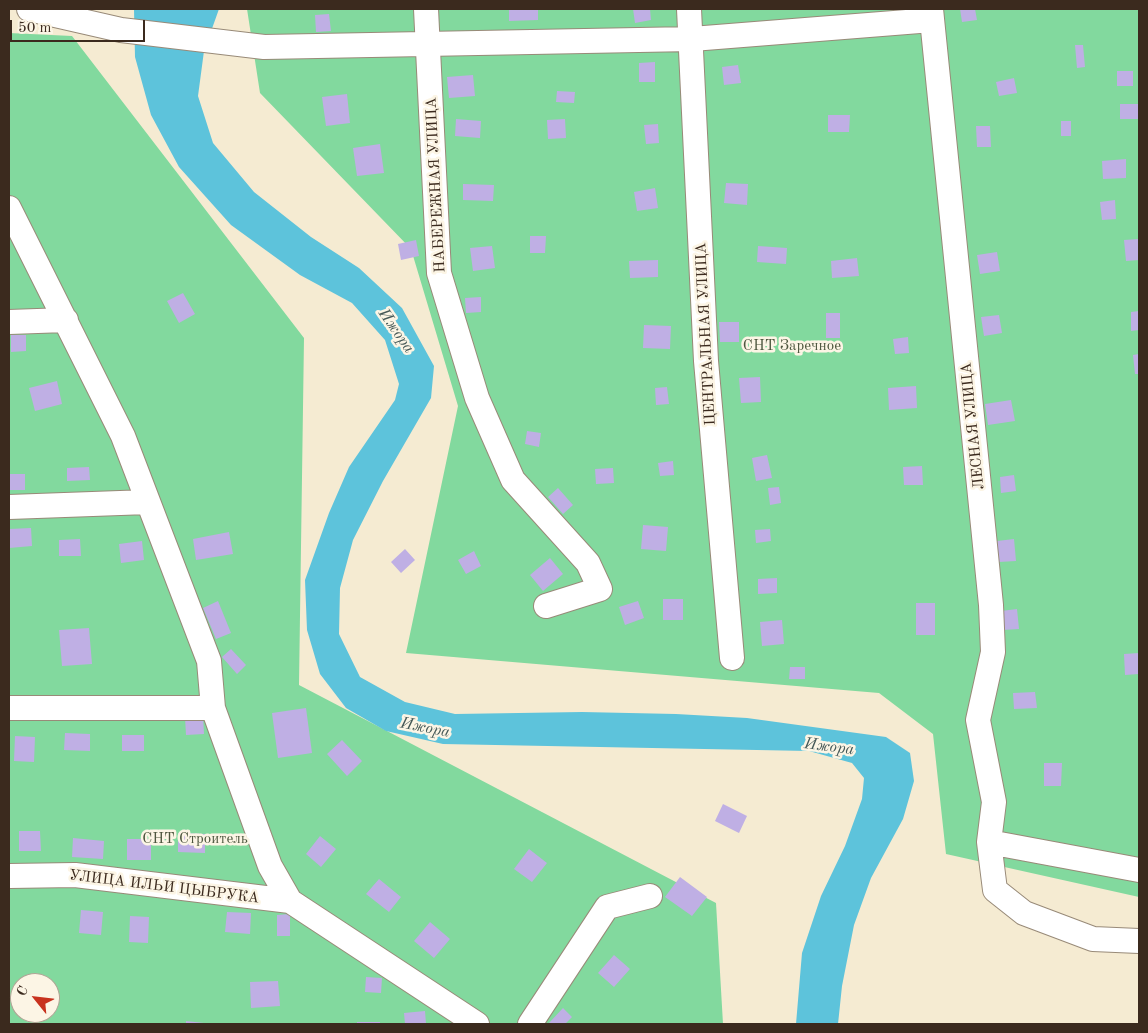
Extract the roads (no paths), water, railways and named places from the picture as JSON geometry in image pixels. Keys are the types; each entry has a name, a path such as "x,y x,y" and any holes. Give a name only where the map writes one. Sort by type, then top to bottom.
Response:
{"street":[{"path":"28,9 121,30 264,47 692,39 931,14"},
{"name":"НАБЕРЕЖНАЯ УЛИЦА","path":"426,9 439,273 477,398 513,480 588,563 600,589 546,606"},
{"name":"ЦЕНТРАЛЬНАЯ УЛИЦА","path":"689,9 692,39 706,360 732,658"},
{"name":"ЛЕСНАЯ УЛИЦА","path":"931,14 991,605 993,652 978,720 994,802 989,842 995,890 1024,913 1093,939 1139,941"},
{"path":"9,208 123,436 209,661 213,708 270,866 290,901 477,1024"},
{"path":"9,322 66,320"},
{"path":"9,507 148,502"},
{"path":"9,708 213,708"},
{"path":"989,842 1139,870"},
{"name":"УЛИЦА ИЛЬИ ЦЫБРУКА","path":"9,876 75,875 290,901"},
{"path":"530,1024 607,907 650,896"}],"water":[{"name":"Ижора","path":"134,9 219,9 204,51 198,96 213,143 254,192 311,237 359,268 402,308 434,366 431,398 383,481 353,540 340,588 339,634 360,677 405,702 455,714 582,712 747,718 886,737 910,753 914,781 903,819 871,878 854,925 842,986 838,1024 796,1024 802,953 821,896 845,846 862,799 864,778 852,763 809,751 443,744 386,731 346,708 320,674 307,630 305,580 329,513 349,467 395,400 399,384 385,340 352,303 300,275 231,225 179,167 151,115 135,57"}],"park label":[{"name":"СНТ Заречное","path":"792,346"},
{"name":"СНТ Строитель","path":"195,839"}]}
